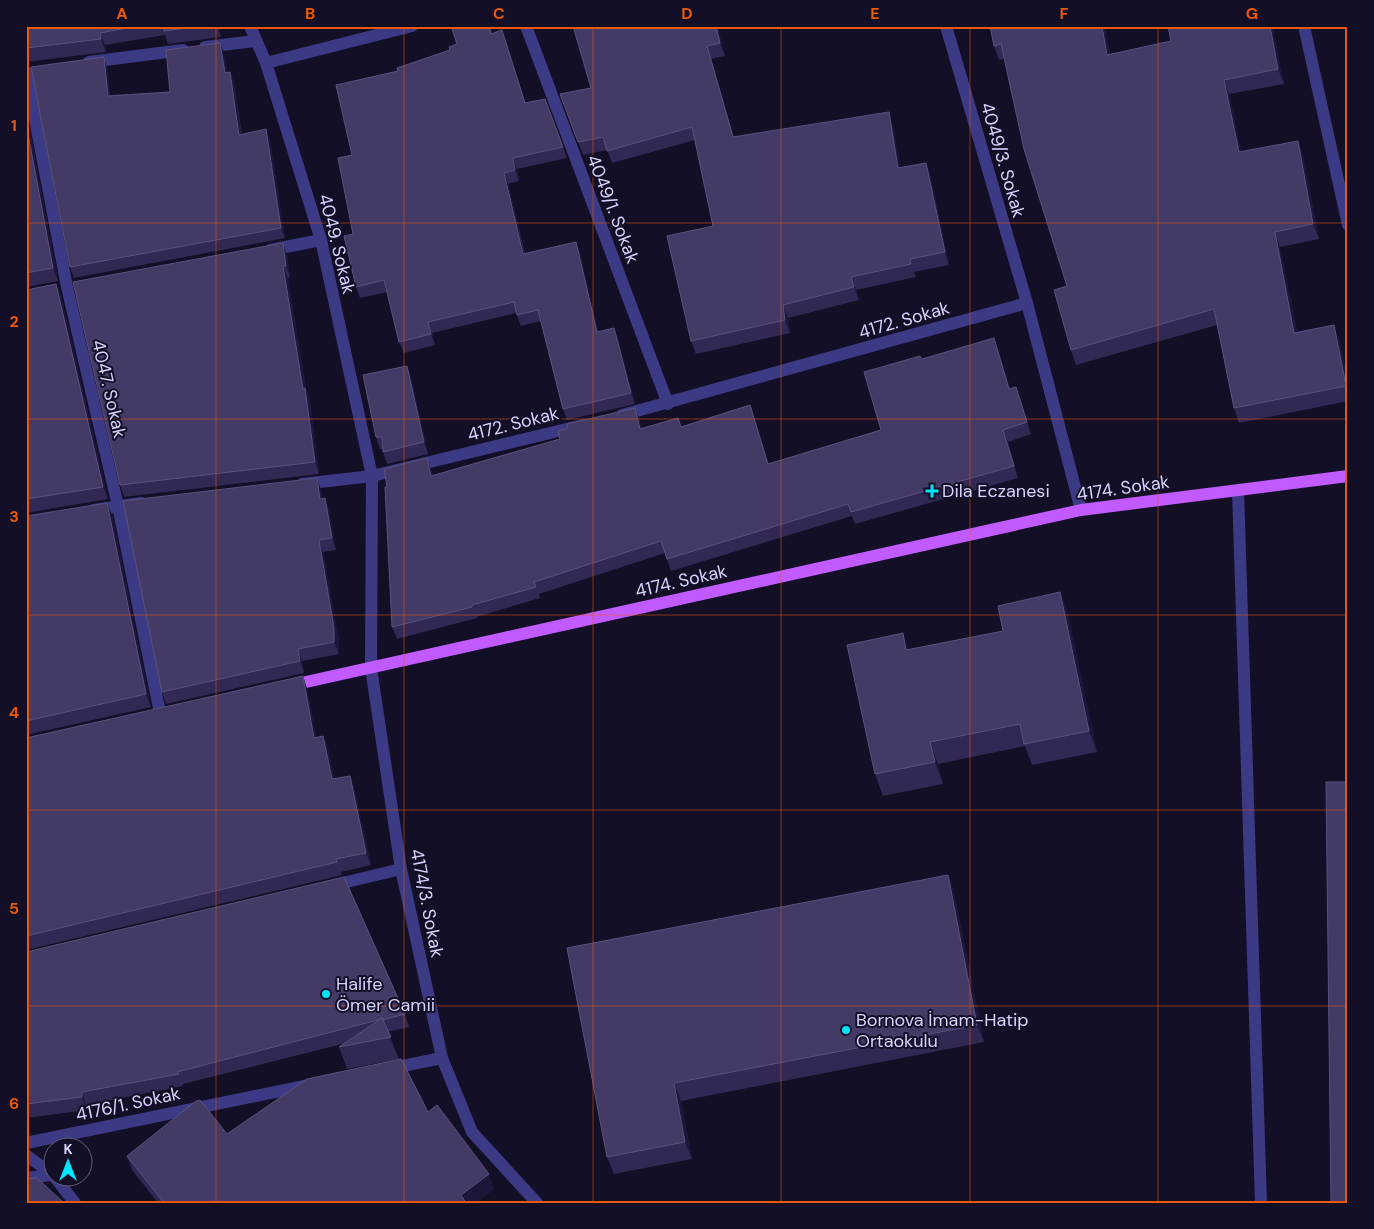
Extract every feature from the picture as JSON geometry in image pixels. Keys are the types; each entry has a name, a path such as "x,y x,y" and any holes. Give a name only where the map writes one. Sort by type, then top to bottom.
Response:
{"main road":[{"name":"4174. Sokak","path":"275,688 1081,510 1348,476"}],"street":[{"name":"4049. Sokak","path":"250,26 266,63 321,240 372,476 371,668"},
{"path":"266,63 412,26"},
{"name":"4049/1. Sokak","path":"526,26 668,404"},
{"name":"4049/3. Sokak","path":"946,26 1027,304 1081,510"},
{"path":"1304,26 1348,225"},
{"path":"74,64 255,40"},
{"name":"4047. Sokak","path":"29,71 160,713"},
{"path":"253,253 321,240"},
{"path":"51,290 72,286"},
{"name":"4172. Sokak","path":"611,418 668,404 1027,304"},
{"name":"4172. Sokak","path":"284,486 372,476 592,422"},
{"path":"1238,491 1261,1203"},
{"path":"81,512 157,501"},
{"name":"4174/3. Sokak","path":"371,668 401,869 442,1058 472,1132 537,1203"},
{"path":"315,890 401,869"},
{"path":"374,1072 442,1058"},
{"name":"4176/1. Sokak","path":"26,1143 326,1082"},
{"path":"26,1154 42,1166"},
{"path":"26,1178 42,1176"},
{"path":"61,1186 74,1203"}],"building":[{"path":"26,26 137,26 100,33 101,39 26,48"},
{"path":"163,26 202,26 164,31"},
{"path":"451,26 489,26 491,34 502,30 525,103 545,99 563,147 513,158 515,170 504,173 523,254 576,242 597,332 614,328 631,393 563,409 538,310 517,315 514,302 428,322 431,334 399,342 384,280 356,287 344,236 353,234 338,158 352,155 336,85 398,71 397,68 450,50 449,47 457,44"},
{"path":"573,26 716,26 720,43 707,46 733,137 889,112 898,168 926,163 945,252 910,259 911,264 851,277 854,287 783,305 785,320 691,341 667,236 713,226 692,127 607,151 603,137 578,142 560,94 591,88"},
{"path":"990,26 1102,26 1107,55 1171,41 1168,26 1270,26 1278,69 1224,80 1239,152 1298,141 1313,224 1275,232 1294,333 1334,325 1346,386 1234,408 1214,309 1071,350 1054,290 1067,286 1024,149 1001,44 994,46"},
{"path":"220,43 225,73 230,72 239,135 266,129 281,228 70,267 31,67 104,57 108,96 170,92 166,50"},
{"path":"26,123 53,268 26,273"},
{"path":"283,243 286,266 283,266 303,389 305,388 315,462 120,485 73,282"},
{"path":"56,284 103,487 26,499 26,290"},
{"path":"994,338 1009,389 1016,387 1027,422 1003,430 1014,466 851,512 848,504 667,559 661,541 534,582 536,587 472,605 472,607 392,627 385,487 387,487 384,469 427,458 431,476 560,439 558,431 568,428 567,424 635,408 640,429 678,418 681,427 750,405 768,464 881,430 864,372 920,356 922,359"},
{"path":"407,366 424,442 383,452 382,437 376,437 363,375"},
{"path":"317,478 320,499 325,498 332,538 319,540 334,628 334,642 298,649 300,661 162,692 123,501"},
{"path":"107,503 146,694 26,721 26,516"},
{"path":"1060,592 1089,731 1024,744 1020,724 930,742 935,762 875,774 847,645 903,633 906,650 1003,631 998,606"},
{"path":"303,676 314,738 323,736 332,779 350,776 366,853 336,859 337,862 26,936 26,738"},
{"path":"1326,782 1348,782 1348,1203 1331,1203"},
{"path":"948,875 977,1025 674,1083 685,1142 607,1157 567,948"},
{"path":"344,877 405,1014 382,1020 382,1018 177,1072 179,1074 82,1092 82,1097 26,1104 26,952"},
{"path":"382,1018 391,1037 339,1047"},
{"path":"401,1059 428,1112 437,1105 489,1174 461,1195 466,1203 164,1203 127,1156 196,1101 200,1100 227,1134 307,1079"},
{"path":"37,1178 42,1183 42,1186 46,1186 64,1203 26,1203 26,1179"}],"place":[{"name":"Dila Eczanesi","path":"932,491"},
{"name":"Halife Ömer Camii","path":"326,994"},
{"name":"Bornova İmam-Hatip Ortaokulu","path":"846,1030"}]}
